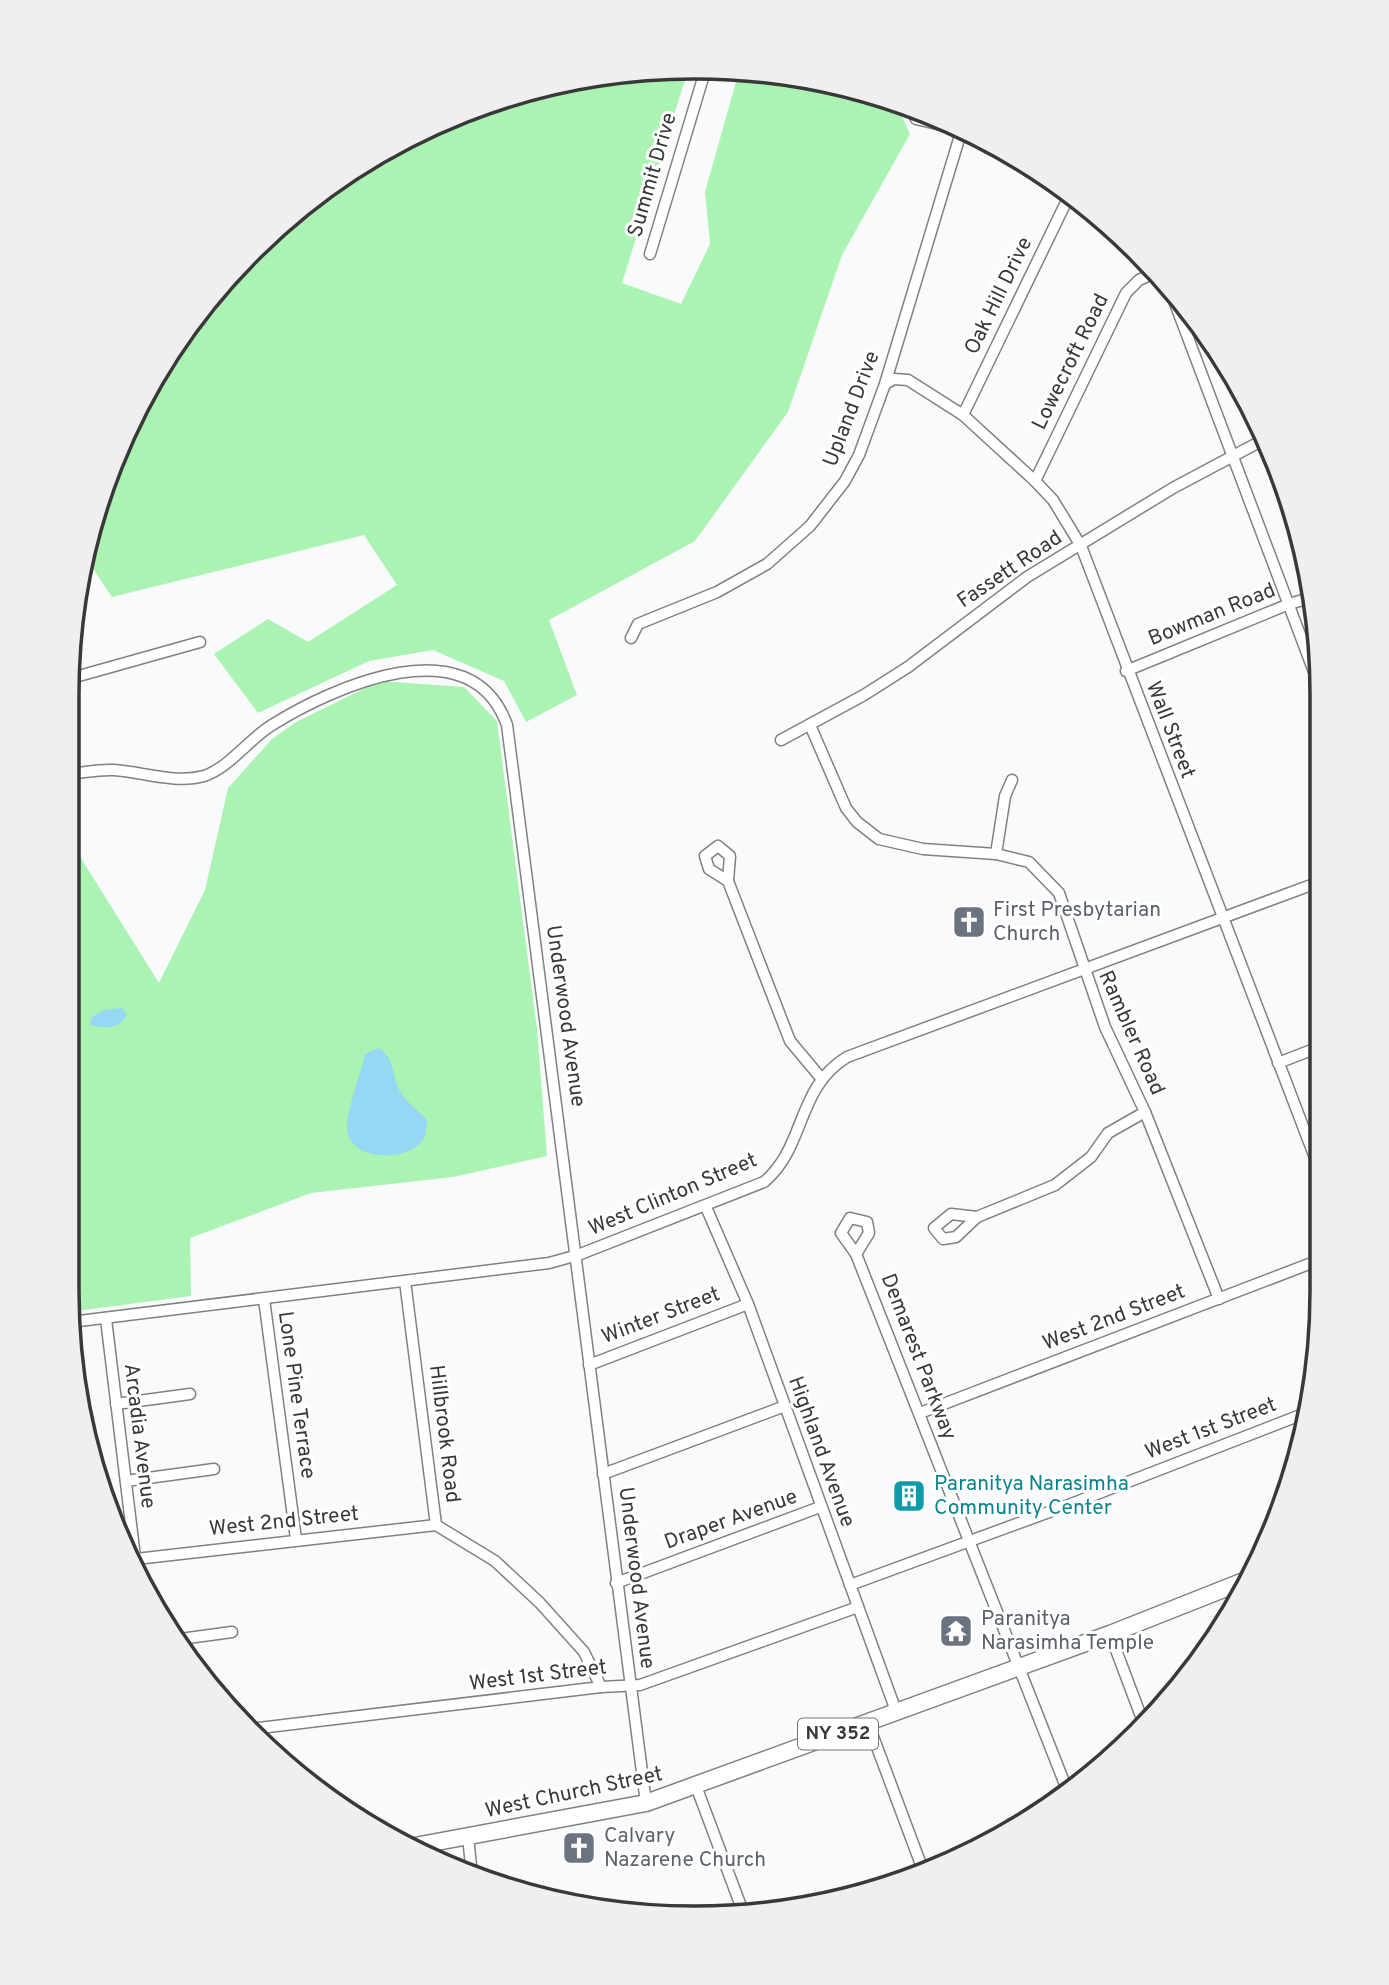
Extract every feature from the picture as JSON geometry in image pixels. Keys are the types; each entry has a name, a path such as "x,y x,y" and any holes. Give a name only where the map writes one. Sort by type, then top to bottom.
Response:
{"main road":[{"name":"West Church Street","path":"425,1844 646,1802 1233,1589"}],"street":[{"name":"Summit Drive","path":"650,254 703,79"},
{"name":"Upland Drive","path":"631,638 638,624 743,579 790,547 845,481 859,455 885,384 959,139"},
{"name":"Oak Hill Drive","path":"963,415 1065,203"},
{"name":"Lowecroft Road","path":"1035,481 1126,293 1146,276"},
{"path":"1181,317 1235,454 1309,658"},
{"name":"Wall Street","path":"885,384 894,379 908,380 963,415 1053,500 1081,546 1126,671 1310,1145"},
{"name":"Fassett Road","path":"781,740 908,667 1027,577 1256,443"},
{"name":"Bowman Road","path":"1126,671 1303,600"},
{"path":"79,676 200,642"},
{"name":"Underwood Avenue","path":"79,773 112,770 177,779 207,775 273,724 332,691 379,675 419,672 450,674 475,684 492,696 507,725 578,1255 616,1583 646,1802"},
{"name":"Rambler Road","path":"810,725 846,808 857,822 879,839 923,849 996,854 1029,862 1059,893 1071,922 1083,972 1105,1027 1145,1112 1219,1298"},
{"path":"996,854 1005,796 1012,780"},
{"path":"728,881 790,1041 821,1078"},
{"name":"West Clinton Street","path":"80,1321 549,1263 578,1255 758,1185 779,1169 821,1078 847,1057 1083,972 1310,885"},
{"path":"1278,1063 1310,1051"},
{"path":"977,1217 1055,1185 1091,1157 1108,1133 1145,1112"},
{"name":"Highland Avenue","path":"706,1207 748,1304 896,1711"},
{"name":"Demarest Parkway","path":"856,1254 1064,1782"},
{"name":"West 2nd Street","path":"920,1413 1310,1264"},
{"name":"Hillbrook Road","path":"405,1281 436,1525 495,1561 540,1602 584,1652 601,1687"},
{"name":"Lone Pine Terrace","path":"264,1299 296,1539"},
{"name":"Winter Street","path":"589,1365 748,1304"},
{"name":"Arcadia Avenue","path":"106,1319 133,1543"},
{"path":"116,1404 190,1394"},
{"path":"603,1474 785,1406"},
{"name":"West 1st Street","path":"850,1585 1297,1416"},
{"path":"126,1480 214,1469"},
{"name":"Draper Avenue","path":"616,1583 820,1507"},
{"name":"West 2nd Street","path":"140,1557 436,1525"},
{"name":"West 1st Street","path":"261,1728 601,1687 630,1687 858,1607"},
{"path":"187,1638 233,1632"},
{"path":"1110,1634 1140,1715"},
{"path":"868,1723 920,1863"},
{"path":"696,1786 740,1904"},
{"path":"468,1837 471,1864"}],"green space":[{"path":"685,79 622,283 681,304 710,244 705,192 736,80 815,91 901,115 910,134 842,255 788,412 695,541 549,620 577,695 526,722 504,681 433,650 369,661 258,713 214,654 268,619 308,642 397,585 364,535 112,597 92,568 111,497 142,422 183,352 206,320 259,259 320,206 387,161 459,126 535,100 614,84"},
{"path":"380,681 464,687 497,721 537,1029 547,1156 453,1177 311,1193 190,1238 191,1296 80,1311 79,855 159,983 205,890 228,788 272,739 296,722"}],"water":[{"path":"122,1008 127,1015 120,1023 107,1027 91,1025 91,1018 103,1010"},
{"path":"378,1048 388,1056 402,1095 427,1120 426,1134 419,1145 396,1155 370,1153 358,1148 350,1140 347,1129 351,1103 365,1054"}],"place":[{"name":"First Presbytarian Church","path":"969,922"},
{"name":"Paranitya Narasimha Community Center","path":"909,1496"},
{"name":"Paranitya Narasimha Temple","path":"956,1631"},
{"name":"Calvary Nazarene Church","path":"579,1848"}]}
